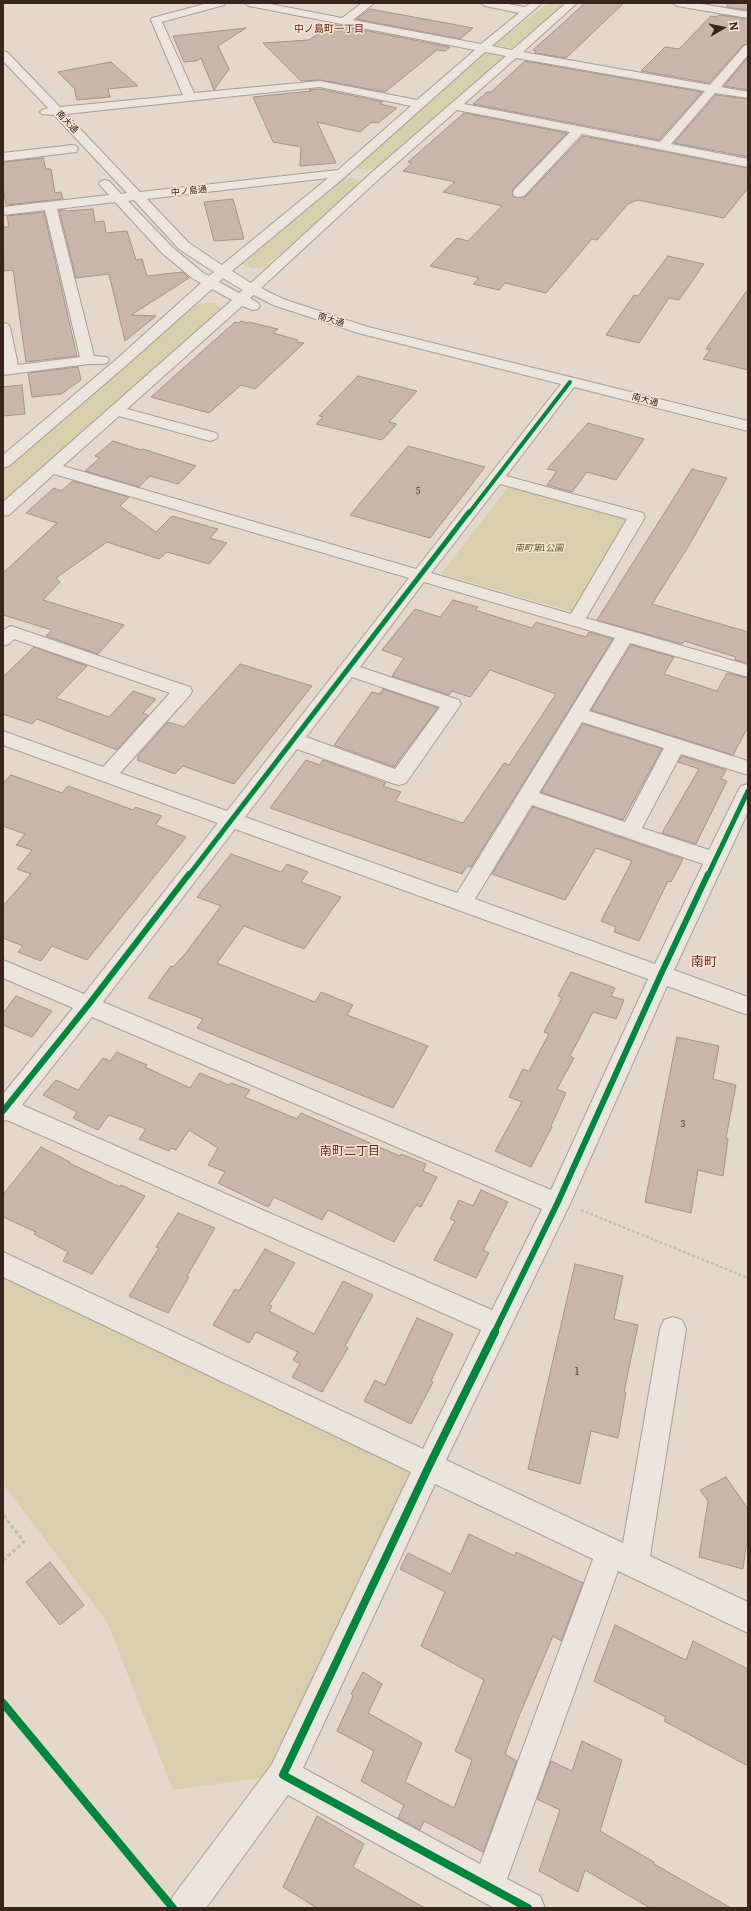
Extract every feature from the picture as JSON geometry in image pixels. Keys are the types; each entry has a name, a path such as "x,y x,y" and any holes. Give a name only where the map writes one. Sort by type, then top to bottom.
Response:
{"street":[{"path":"190,97 156,20 220,3"},
{"path":"249,3 515,54 748,95"},
{"path":"344,21 369,3"},
{"path":"485,3 533,7"},
{"path":"3,511 252,289 375,176 572,3"},
{"path":"677,3 748,15"},
{"path":"5,460 124,360 222,272 342,173 484,47 533,7"},
{"path":"663,146 746,52"},
{"name":"南大通","path":"3,54 16,74 57,111 184,246 222,272 252,289 278,302 363,330 748,439"},
{"path":"41,114 57,111 320,84 419,104"},
{"path":"455,106 748,163"},
{"path":"519,193 579,130"},
{"path":"3,157 72,149"},
{"name":"中ノ島通","path":"3,211 342,173 375,176"},
{"path":"96,175 167,250 197,275 268,313"},
{"path":"50,206 88,360"},
{"path":"3,327 7,370 88,360 124,360"},
{"name":"南大通","path":"415,357 566,387 748,426"},
{"path":"498,1325 4,1110 89,1004 566,387"},
{"path":"115,410 210,436"},
{"path":"51,468 575,622 748,671"},
{"path":"496,478 637,517 575,622"},
{"path":"3,640 11,632 183,691 106,776"},
{"path":"462,903 624,636"},
{"path":"293,740 400,778 452,704 348,670"},
{"path":"577,714 748,768"},
{"path":"3,738 748,1006"},
{"path":"630,831 676,745"},
{"path":"185,1908 283,1775 429,1466 558,1204 661,974 748,791"},
{"path":"527,796 715,860"},
{"path":"3,969 89,1004 558,1204"},
{"path":"3,1264 748,1618"},
{"path":"488,1886 622,1559 673,1329"},
{"path":"283,1775 528,1908"}],"path":[{"path":"558,1204 578,1208 748,1278"},
{"path":"3,1515 24,1542 3,1560"}],"green space":[{"path":"548,3 565,3 512,48 496,45 496,43"},
{"path":"490,51 506,55 376,168 365,170 356,168 356,164 484,53"},
{"path":"345,178 353,178 358,180 360,184 266,266 252,269 243,264 337,181"},
{"path":"213,303 219,306 220,310 3,506 3,469 196,305"},
{"name":"南町第1公園","path":"509,486 630,519 574,612 441,574"},
{"path":"3,1264 429,1466 283,1775 173,1790 107,1622 3,1484"}],"building":[{"path":"585,3 624,3 566,58 535,53 536,51 533,50"},
{"path":"729,3 748,3 748,10 726,7"},
{"path":"370,9 473,28 460,39 356,19"},
{"path":"719,15 748,19 748,44 743,45 709,83 641,71 665,47 679,49 711,16 717,17"},
{"path":"332,24 450,47 445,51 437,50 385,92 320,80 301,81 263,43 309,40"},
{"path":"246,28 218,46 229,69 214,90 201,58 196,61 184,62 173,36"},
{"path":"748,57 748,90 724,86"},
{"path":"525,61 702,92 659,140 473,104 487,92 491,92"},
{"path":"111,62 138,86 108,89 110,97 77,100 74,88 58,72"},
{"path":"320,89 383,102 380,104 397,108 378,123 372,122 360,132 317,122 336,163 300,166 301,147 273,142 253,97"},
{"path":"716,95 748,99 748,157 674,143"},
{"path":"464,113 567,133 513,189 512,193 514,197 525,197 583,136 748,168 748,188 724,218 638,200 628,204 597,240 592,239 546,293 505,283 499,290 473,284 479,278 430,266 457,238 468,241 502,206 443,192 455,182 403,171 412,163 408,162"},
{"path":"43,158 46,169 51,169 55,193 61,192 63,199 6,205 3,188 3,162"},
{"path":"233,199 244,239 214,241 204,202"},
{"path":"93,209 95,222 104,221 106,233 127,231 136,260 142,259 147,276 183,272 189,278 131,315 156,316 125,341 109,274 76,278 59,210 66,211"},
{"path":"44,212 77,356 26,362 13,270 4,271 3,227 9,227 7,216"},
{"path":"668,256 704,264 679,300 669,298 639,343 606,335 634,295 638,296"},
{"path":"748,289 748,370 703,359 710,350 706,349"},
{"path":"241,321 278,329 273,333 304,343 255,389 241,385 209,413 151,397 235,322 239,323"},
{"path":"78,367 81,380 61,394 32,397 28,373"},
{"path":"358,376 417,391 389,422 397,424 382,440 316,424 323,417 319,416"},
{"path":"22,385 25,414 3,416 3,387"},
{"path":"588,423 644,439 616,480 587,472 572,492 547,485 557,471 547,469"},
{"path":"113,441 196,466 178,484 150,476 139,487 85,471 100,458 95,456"},
{"path":"408,446 485,467 430,538 350,515"},
{"path":"692,469 727,478 691,542 652,604 748,632 748,663 735,660 736,657 684,641 682,644 597,620"},
{"path":"73,481 129,497 120,506 156,532 172,516 218,529 210,538 227,543 209,564 167,552 159,559 107,542 56,578 60,582 43,600 124,625 98,654 46,636 52,630 3,615 3,573 57,523 26,513 54,488 61,491"},
{"path":"453,600 478,607 475,610 532,628 536,622 586,637 589,632 613,639 471,867 467,866 462,874 270,808 306,760 320,765 323,760 386,783 383,786 401,792 395,801 463,823 504,763 509,765 556,694 490,670 470,697 452,691 449,695 392,676 404,658 382,650 415,609 440,617"},
{"path":"631,645 674,657 664,674 717,691 727,673 748,678 748,727 733,755 591,710"},
{"path":"34,647 87,666 56,698 109,717 133,691 156,699 143,713 148,715 117,750 37,719 32,724 3,714 3,677"},
{"path":"240,664 312,686 234,784 183,766 175,774 137,760 139,757 137,757 168,722 184,727"},
{"path":"383,689 438,708 394,767 334,745 372,692 380,694"},
{"path":"583,724 662,749 623,820 541,792"},
{"path":"682,756 726,770 721,779 727,781 696,844 662,833 699,769 678,762"},
{"path":"11,775 62,793 68,786 133,810 135,807 162,816 155,825 186,837 87,960 52,946 41,961 18,952 23,946 3,938 3,906 31,874 17,869 32,850 16,845 25,834 3,826 3,783"},
{"path":"533,807 683,859 671,882 668,881 639,941 614,932 616,927 601,921 632,861 596,848 565,900 492,874"},
{"path":"231,854 281,872 287,864 308,872 301,882 341,897 304,949 244,926 217,963 315,1002 321,992 353,1005 347,1015 428,1046 393,1108 197,1028 203,1019 148,998 171,966 173,967 185,954 221,906 197,897"},
{"path":"571,972 615,988 611,996 624,1000 616,1019 593,1012 570,1056 574,1058 557,1089 566,1093 551,1126 552,1127 531,1167 495,1151 522,1102 509,1097 523,1069 529,1071 549,1034 544,1032 562,998 558,996"},
{"path":"16,996 52,1011 32,1037 3,1025 3,1013"},
{"path":"677,1037 719,1046 713,1079 736,1085 726,1138 728,1139 723,1176 698,1170 691,1213 645,1202"},
{"path":"117,1052 147,1065 145,1067 190,1088 200,1073 229,1085 231,1083 250,1090 245,1097 297,1119 301,1113 400,1156 401,1154 426,1164 423,1171 437,1177 421,1207 416,1205 394,1242 328,1210 322,1220 274,1197 268,1207 218,1183 225,1172 208,1165 218,1148 189,1130 176,1150 171,1148 169,1151 139,1139 146,1129 109,1115 98,1130 73,1118 77,1112 43,1095 56,1080 78,1090 103,1058 110,1061"},
{"path":"41,1147 70,1162 69,1163 120,1187 121,1185 145,1196 92,1274 63,1261 68,1252 34,1234 36,1232 3,1217 3,1195"},
{"path":"481,1190 508,1202 483,1250 489,1253 476,1278 434,1260 455,1221 450,1219 459,1200 473,1206"},
{"path":"178,1213 215,1228 187,1276 189,1277 168,1313 129,1296 159,1248 156,1247"},
{"path":"265,1249 295,1263 269,1305 272,1306 269,1311 314,1334 343,1281 373,1295 345,1346 348,1348 322,1392 292,1377 300,1364 293,1360 298,1352 256,1332 249,1343 213,1325 235,1289 239,1291"},
{"path":"575,1264 623,1276 614,1319 638,1325 624,1392 626,1392 618,1438 591,1431 580,1484 528,1469"},
{"path":"417,1318 453,1334 431,1381 433,1382 411,1424 364,1401 375,1380 385,1385"},
{"path":"726,1477 748,1509 748,1545 746,1546 743,1569 699,1557 708,1501 700,1490"},
{"path":"469,1534 515,1556 516,1552 583,1583 561,1641 553,1636 519,1716 505,1754 517,1761 483,1852 424,1821 420,1830 398,1818 404,1805 361,1781 374,1751 337,1731 353,1696 351,1694 363,1672 382,1684 368,1713 422,1743 405,1782 454,1808 472,1760 455,1751 484,1680 421,1646 445,1592 400,1569 408,1553 451,1574"},
{"path":"50,1562 84,1605 60,1625 26,1582"},
{"path":"615,1625 686,1660 693,1641 748,1669 748,1766 664,1721 666,1717 594,1681"},
{"path":"582,1741 622,1760 600,1831 731,1908 650,1908 585,1870 578,1892 539,1871 560,1810 537,1799 551,1761 572,1771"},
{"path":"317,1816 364,1844 353,1867 425,1908 317,1908 283,1887"}],"cycle path":[{"path":"3,1111 89,1004 570,382"},
{"path":"528,1908 283,1775 429,1466 557,1204 661,974 748,791"},
{"path":"3,1703 173,1908"}],"district":[{"name":"中ノ島町一丁目","path":"329,29"},
{"name":"南町","path":"704,962"},
{"name":"南町二丁目","path":"350,1151"}]}
